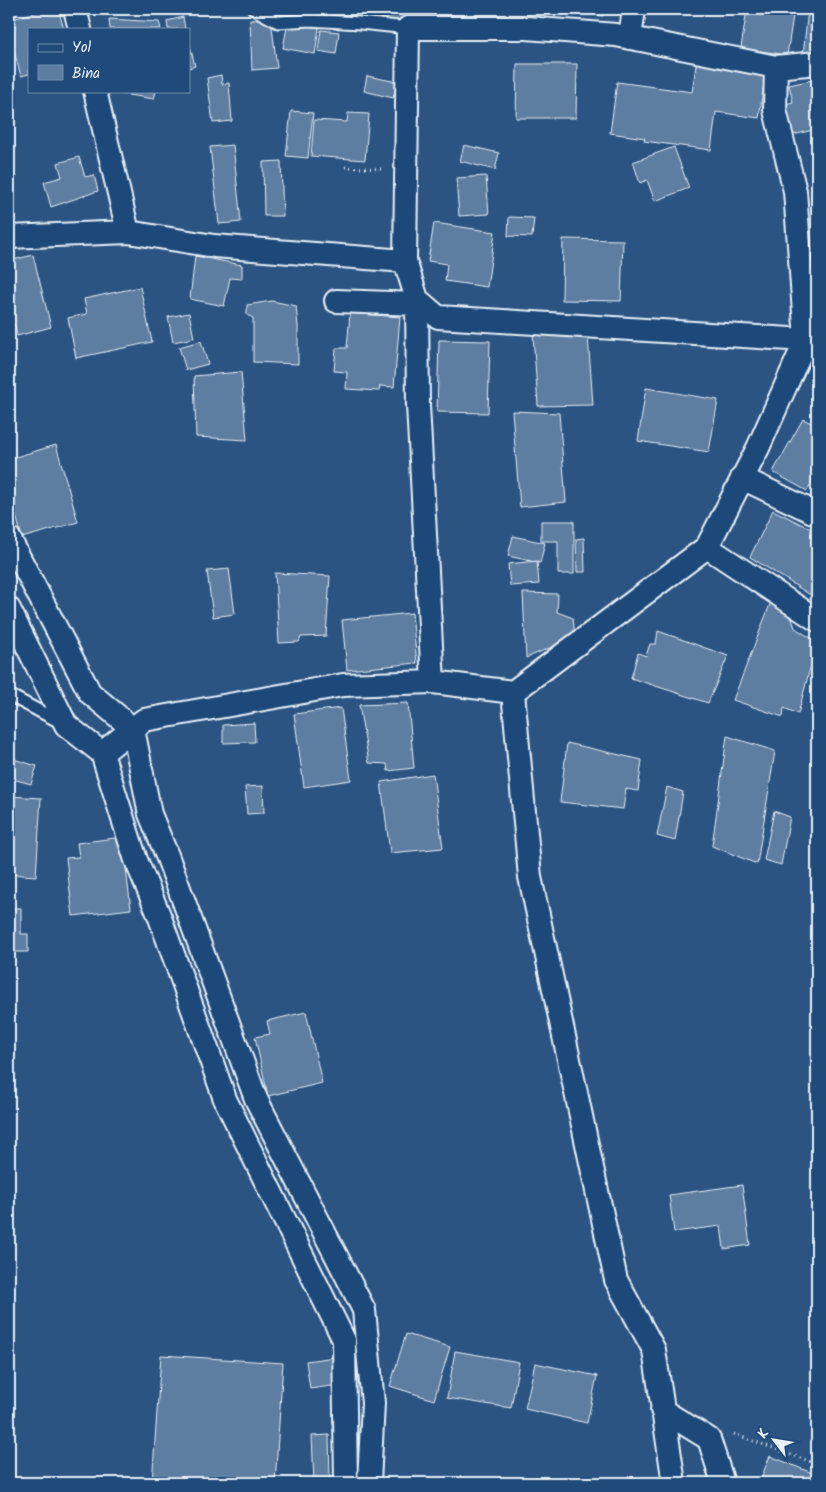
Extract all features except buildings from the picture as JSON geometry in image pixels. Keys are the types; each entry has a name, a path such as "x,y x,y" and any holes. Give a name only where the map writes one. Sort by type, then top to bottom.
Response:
{"street":[{"path":"75,9 80,28"},
{"path":"630,38 634,9"},
{"path":"433,682 418,405 418,301 405,261 408,28 527,18 776,67 817,63"},
{"path":"102,753 144,720 343,685 433,682 513,692 707,547 812,341 795,191 775,110 776,67"},
{"path":"94,92 128,232"},
{"path":"9,237 128,232 214,246 405,261"},
{"path":"336,301 418,301 438,317 812,341"},
{"path":"742,478 813,512 817,510"},
{"path":"9,538 90,693 133,729 150,814 168,858 256,1099 364,1310 373,1403 369,1483"},
{"path":"707,547 817,620"},
{"path":"9,609 66,724 102,753 136,860 159,915 225,1099 344,1340 346,1483"},
{"path":"513,692 530,877 616,1280 654,1350 674,1483"},
{"path":"662,1410 709,1438 723,1483"}],"lane":[{"path":"254,9 278,22 309,20 408,28"},
{"path":"9,695 66,724"}],"path":[{"path":"345,167 406,170"},
{"path":"709,1438 722,1430 817,1464"}]}
